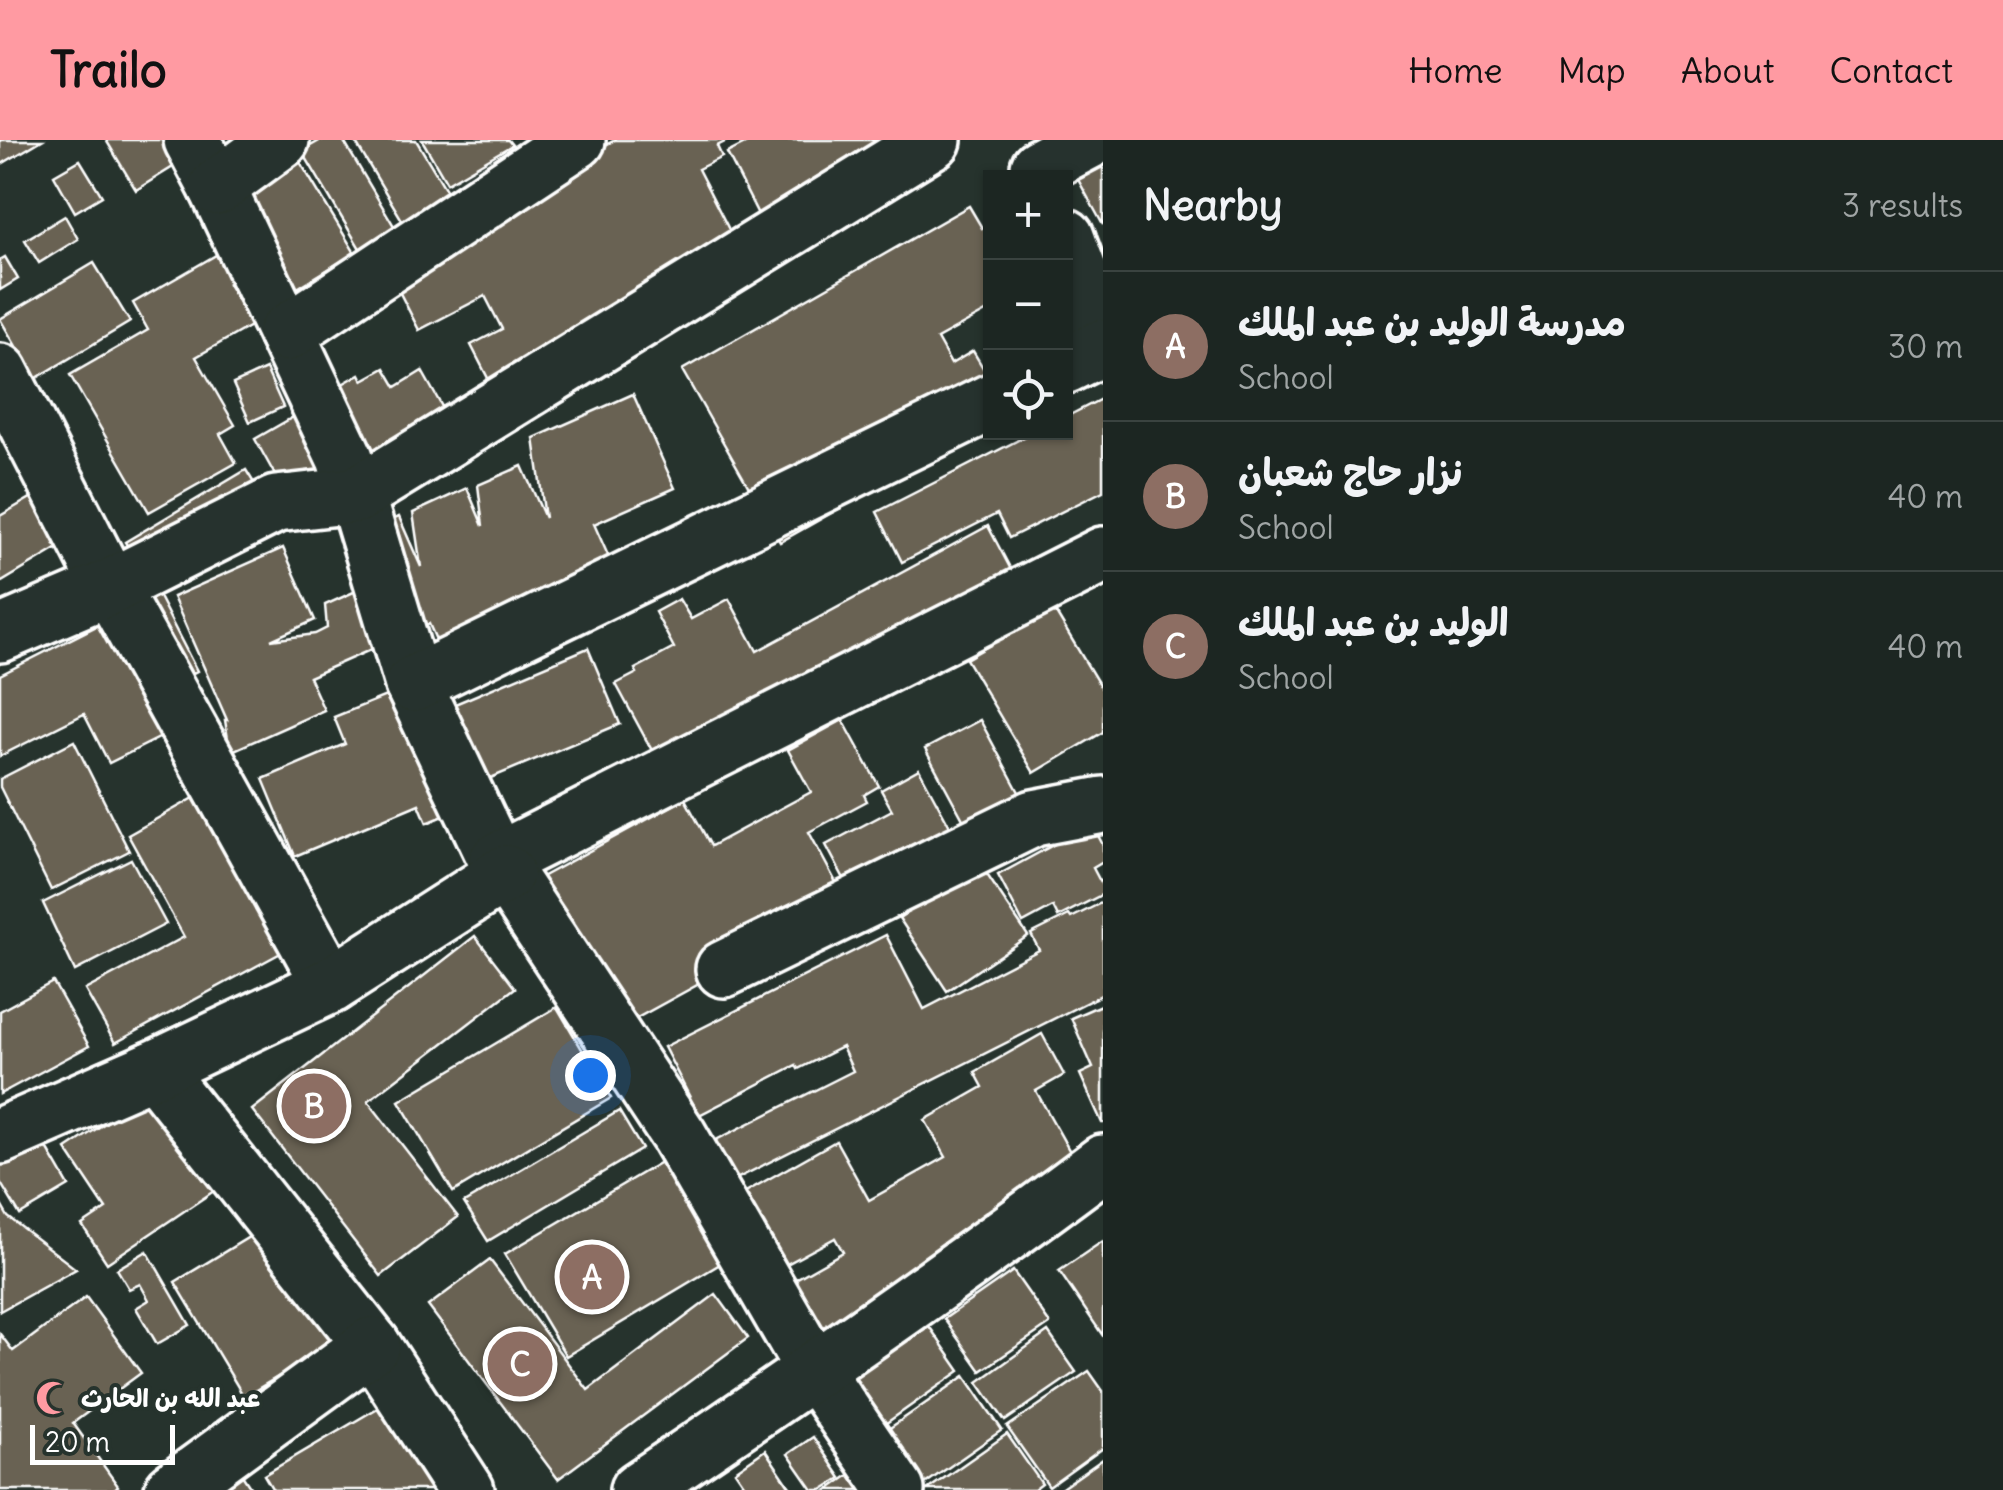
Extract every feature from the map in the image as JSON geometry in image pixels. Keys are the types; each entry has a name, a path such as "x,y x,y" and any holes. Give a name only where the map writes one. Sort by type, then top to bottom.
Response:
{"street":[{"path":"281,140 204,163 345,458 412,684 502,867 679,1136 814,1370 896,1490"},
{"path":"286,333 577,140"},
{"path":"0,634 110,587 276,504 356,494 933,140"},
{"path":"1037,162 1090,140"},
{"path":"1073,256 1103,337"},
{"path":"1073,362 1103,347"},
{"path":"0,372 110,587 331,985"},
{"path":"412,684 983,405"},
{"path":"0,1136 331,985 502,867 1103,555"},
{"path":"724,970 1034,818 1103,805"},
{"path":"154,1069 372,1345 466,1490"},
{"path":"638,1490 1006,1235 1103,1163"},
{"path":"173,1490 372,1345"}],"building":[{"path":"0,140 42,140 0,165"},
{"path":"106,140 168,140 181,162 136,190"},
{"path":"321,140 343,140 397,231 362,252 302,151"},
{"path":"354,140 416,140 451,198 405,225"},
{"path":"422,140 508,140 512,145 447,183"},
{"path":"615,140 729,140 717,146 722,157 698,169 742,255 491,384 471,345 502,329 485,296 419,330 385,264"},
{"path":"753,140 923,140 762,222 727,153"},
{"path":"1103,159 1103,225 1075,174"},
{"path":"80,160 102,196 75,212 54,175"},
{"path":"299,160 355,253 294,290 238,196"},
{"path":"969,206 983,227 983,313 937,339 951,364 973,351 983,368 983,428 780,542 682,370"},
{"path":"65,216 78,239 39,263 25,240"},
{"path":"223,251 239,278 228,284 252,325 196,357 235,425 220,434 236,463 149,512 70,375 148,330 133,303"},
{"path":"5,257 18,279 0,290 0,260"},
{"path":"94,263 130,322 35,379 0,319"},
{"path":"385,368 396,387 422,371 450,421 364,469 330,391 360,374 363,380"},
{"path":"266,369 283,407 250,422 233,384"},
{"path":"633,394 675,488 594,524 631,607 456,685 429,624 309,677 324,710 230,752 227,720 173,597 283,548 315,620 271,640 315,634 327,628 325,605 367,586 347,540 399,517 421,567 413,513 467,488 483,526 478,485 522,466 545,518 534,438"},
{"path":"1103,398 1103,491 1009,538 997,514 902,562 877,512 1018,440 1073,440 1073,413"},
{"path":"302,412 338,476 290,502 255,439"},
{"path":"246,470 273,514 151,586 125,542"},
{"path":"46,489 75,538 0,583 0,516"},
{"path":"988,526 1029,604 675,793 616,684 674,648 655,612 679,599 691,619 729,599 757,651"},
{"path":"158,595 197,671 174,683 193,721 109,763 84,714 0,756 0,675"},
{"path":"1053,608 1103,691 1103,732 1034,773 966,659"},
{"path":"588,648 620,724 469,787 475,803 427,823 419,804 295,856 263,779 345,744 334,717 423,681 436,712"},
{"path":"843,720 879,786 864,795 867,801 809,832 847,903 606,1035 525,886 685,799 711,846 811,792 788,750"},
{"path":"980,720 1020,794 965,823 925,749"},
{"path":"74,741 129,851 51,890 0,787 0,779"},
{"path":"919,769 961,847 857,903 826,845 892,810 881,790"},
{"path":"203,793 288,949 115,1043 85,990 184,937 128,835"},
{"path":"1092,824 1103,845 1103,862 1093,868 1103,894 1058,917 1053,907 1023,923 998,875"},
{"path":"131,859 166,924 75,971 43,903"},
{"path":"980,864 1028,936 947,991 899,918"},
{"path":"1103,902 1103,994 732,1181 712,1142 853,1071 842,1047 798,1069 796,1065 699,1115 664,1047 886,935 924,1009 1039,950 1031,934"},
{"path":"475,936 515,988 368,1101 458,1217 381,1276 252,1110"},
{"path":"53,982 89,1046 0,1094 0,1011"},
{"path":"1103,1004 1102,1123 1080,1074 1093,1068 1071,1018"},
{"path":"557,1007 611,1098 453,1192 399,1101"},
{"path":"1042,1034 1064,1075 1036,1091 1074,1159 825,1334 794,1280 843,1252 835,1238 783,1266 742,1194 836,1141 869,1200 946,1157 925,1120 983,1087 975,1072"},
{"path":"149,1094 214,1191 107,1263 82,1225 106,1209 66,1149"},
{"path":"619,1111 642,1149 488,1241 464,1203"},
{"path":"36,1129 69,1186 20,1215 0,1182 0,1147"},
{"path":"666,1159 725,1261 566,1356 505,1254"},
{"path":"0,1203 8,1217 76,1269 0,1311"},
{"path":"272,1223 341,1339 244,1397 175,1282"},
{"path":"1103,1241 1103,1336 1059,1271"},
{"path":"147,1251 190,1325 157,1344 136,1308 149,1300 140,1284 129,1289 117,1269"},
{"path":"490,1260 588,1390 716,1294 748,1338 558,1479 428,1306"},
{"path":"1013,1271 1050,1324 981,1371 944,1319"},
{"name":"عبد الله بن الحارث","path":"86,1297 141,1373 73,1423 118,1486 113,1490 0,1490 0,1334 13,1351"},
{"path":"920,1313 960,1371 875,1431 834,1373"},
{"path":"1048,1332 1076,1372 1005,1421 978,1382"},
{"path":"1089,1371 1103,1391 1103,1448 1049,1487 1007,1427"},
{"path":"965,1376 1002,1430 922,1486 884,1432"},
{"path":"388,1402 440,1490 273,1490 264,1475"},
{"path":"1007,1434 1042,1484 1034,1490 927,1490"},
{"path":"813,1437 841,1478 822,1490 813,1490 788,1454"},
{"path":"765,1450 792,1490 748,1490 735,1471"},
{"path":"1103,1459 1103,1490 1059,1490"},
{"path":"855,1471 868,1490 828,1490"},
{"path":"240,1472 252,1490 210,1490"}],"place":[{"name":"نزار حاج شعبان","path":"314,1106"},
{"name":"مدرسة الوليد بن عبد الملك","path":"592,1277"},
{"name":"الوليد بن عبد الملك","path":"520,1364"},
{"name":"عبد الله بن الحارث","path":"53,1398"}]}
